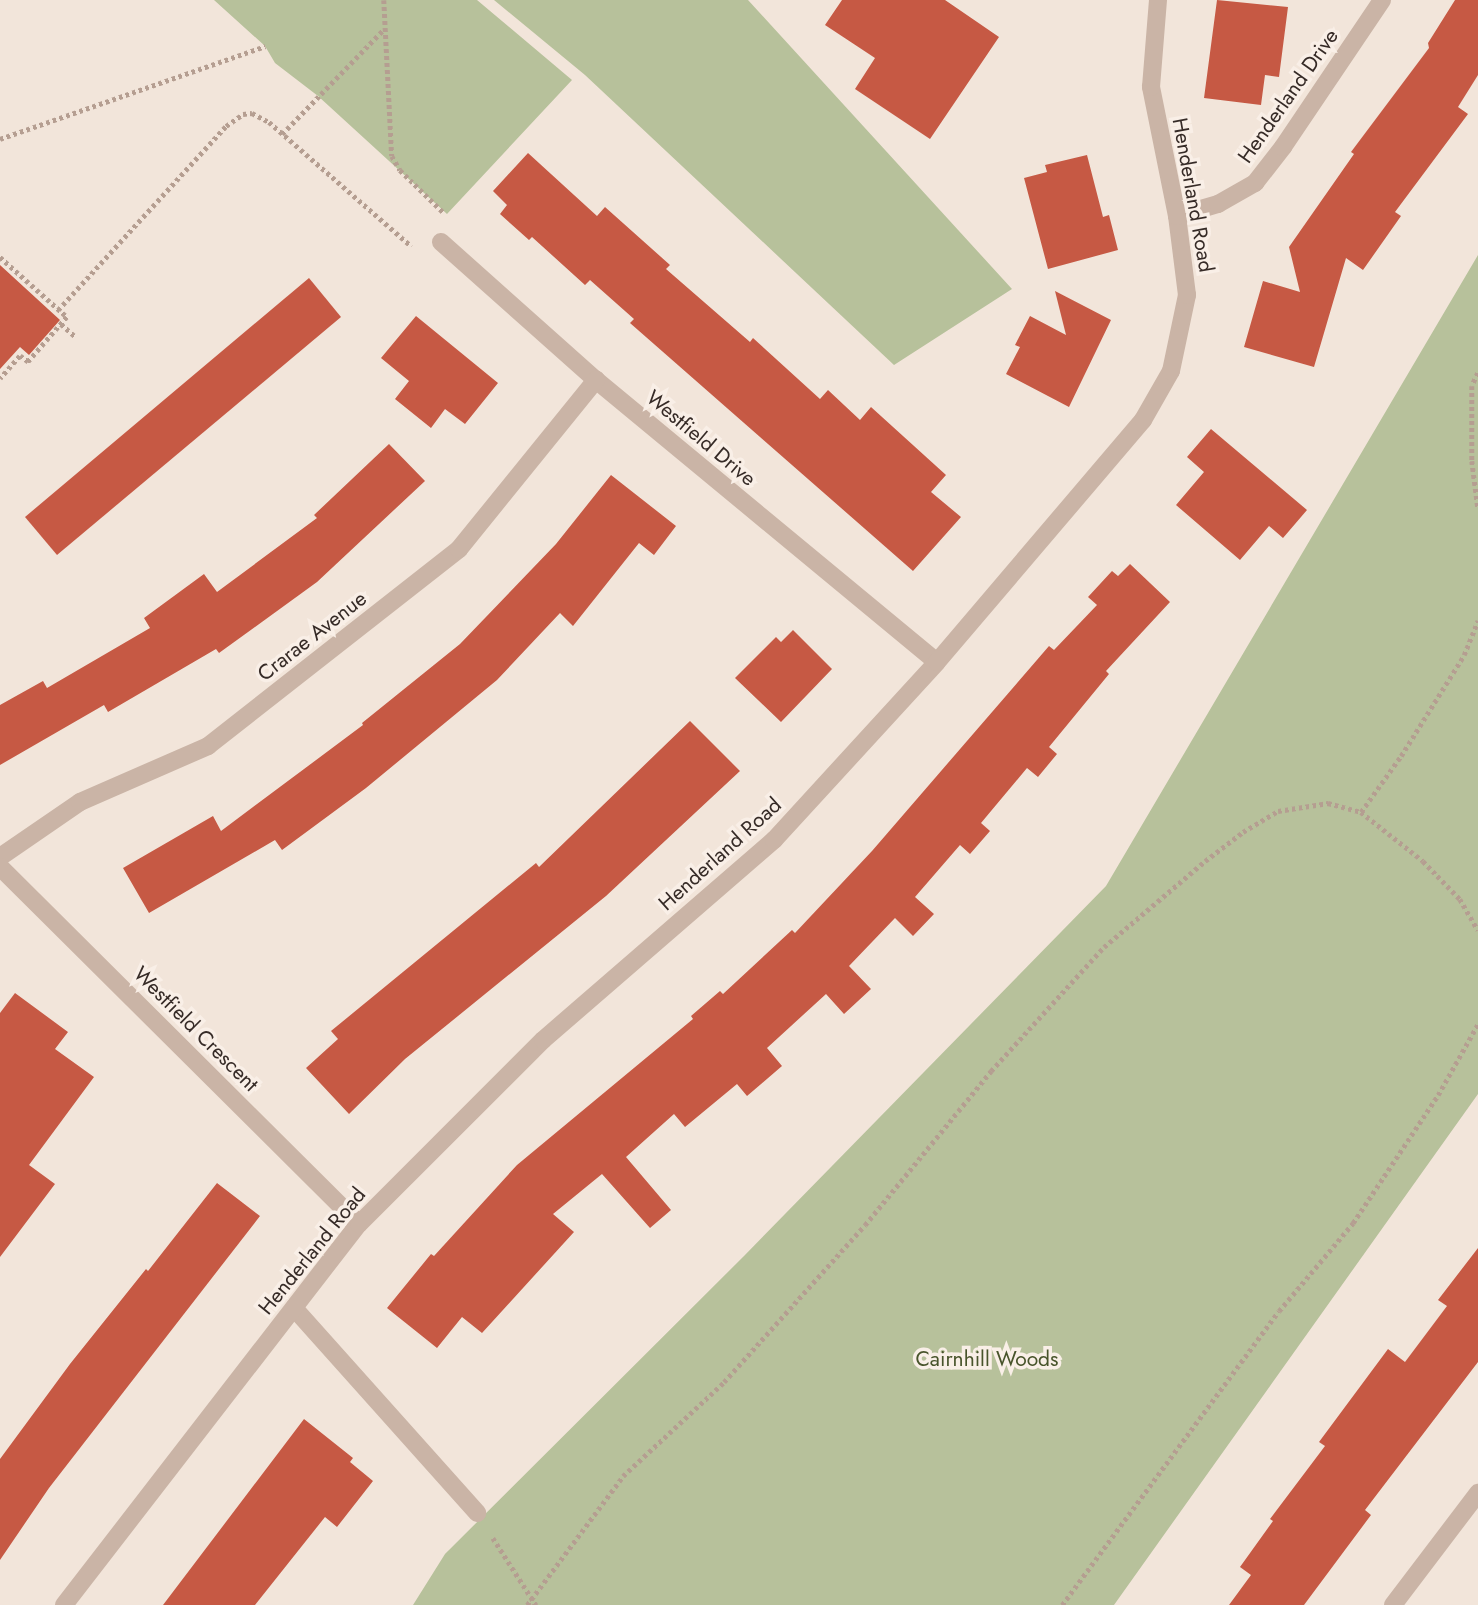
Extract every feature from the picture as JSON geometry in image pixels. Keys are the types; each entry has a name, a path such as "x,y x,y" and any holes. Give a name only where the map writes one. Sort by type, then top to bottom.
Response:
{"street":[{"name":"Henderland Road","path":"64,1605 359,1224 542,1040 774,840 937,662 1143,420 1171,370 1187,295 1177,216 1151,87 1158,0"},
{"name":"Henderland Drive","path":"1177,216 1219,204 1255,183 1283,147 1382,0"},
{"name":"Westfield Drive","path":"441,242 596,380 937,662"},
{"name":"Crarae Avenue","path":"0,857 80,802 208,746 459,549 596,380"},
{"name":"Westfield Crescent","path":"0,867 359,1224"},
{"path":"294,1308 478,1513"},
{"path":"1393,1605 1478,1493"}],"path":[{"path":"58,310 234,120 252,113 282,134 416,250 441,242 449,217 400,170 393,156 384,0"},
{"path":"282,134 385,29"},
{"path":"0,139 265,46"},
{"path":"0,257 67,317 28,362 20,356 0,379"},
{"path":"61,324 76,337"},
{"path":"1478,373 1472,386 1472,461 1478,508"},
{"path":"1361,811 1401,756 1464,655 1478,621"},
{"path":"527,1605 623,1476 724,1382 865,1225 991,1071 1104,947 1243,832 1278,811 1328,803 1361,811 1423,861 1460,899 1478,930"},
{"path":"1062,1605 1279,1311 1353,1223 1438,1095 1478,1024"},
{"path":"478,1513 536,1605"}],"green space":[{"path":"214,0 477,0 572,80 447,214 318,96 275,63 265,46"},
{"path":"494,0 748,0 1012,289 894,365 585,75"},
{"name":"Cairnhill Woods","path":"1478,255 1478,1094 1114,1605 413,1605 445,1554 744,1256 1106,886"}],"building":[{"path":"842,0 945,0 999,37 930,139 855,89 875,58 825,25"},
{"path":"1217,0 1288,7 1279,77 1265,75 1261,105 1204,98"},
{"path":"1455,0 1478,0 1478,75 1458,107 1468,114 1395,212 1401,216 1363,270 1346,258 1314,367 1244,347 1263,281 1300,292 1289,247 1354,154 1351,152 1429,48 1428,43"},
{"path":"528,153 597,216 605,207 670,265 666,269 750,342 753,338 820,399 828,390 860,420 871,407 946,475 931,492 961,517 913,571 630,323 634,319 590,280 585,285 532,237 529,240 500,214 507,205 493,191"},
{"path":"1087,155 1103,217 1109,215 1118,250 1048,269 1024,178 1047,172 1045,165"},
{"path":"0,265 60,320 29,355 20,347 0,369"},
{"path":"309,278 341,317 57,555 25,517"},
{"path":"1055,291 1111,320 1069,407 1006,374 1020,347 1015,345 1030,316 1066,335"},
{"path":"416,316 498,383 465,424 445,409 431,428 395,399 409,381 381,358"},
{"path":"1211,429 1307,510 1283,538 1269,526 1240,560 1176,505 1204,472 1187,457"},
{"path":"389,444 425,481 317,582 219,653 216,649 108,712 104,705 0,765 0,705 43,681 47,688 150,628 144,618 204,574 217,592 317,518 314,515"},
{"path":"611,475 676,526 654,555 639,543 573,626 560,613 497,680 366,788 282,850 275,840 149,913 123,868 213,816 221,831 363,725 362,723 460,644 556,544"},
{"path":"1130,564 1170,602 1106,671 1109,674 1049,747 1057,754 1038,777 1027,768 981,823 990,831 970,854 960,845 915,897 934,914 913,936 895,918 849,966 871,989 844,1014 826,994 767,1048 782,1066 747,1096 737,1084 685,1127 674,1114 626,1157 671,1210 650,1228 602,1174 553,1214 574,1232 482,1333 462,1317 437,1348 387,1308 431,1254 434,1256 517,1165 693,1019 691,1016 720,991 723,994 792,930 795,933 872,851 1049,646 1054,650 1097,605 1088,597 1112,571 1118,576"},
{"path":"793,630 832,669 781,722 735,678 776,637 781,642"},
{"path":"690,721 740,771 606,896 405,1059 349,1114 306,1068 338,1039 331,1031 536,863 539,867"},
{"path":"15,993 68,1032 55,1049 94,1077 29,1165 55,1184 0,1257 0,1013"},
{"path":"217,1183 260,1216 49,1488 0,1560 0,1459 70,1364"},
{"path":"1478,1248 1478,1362 1365,1510 1371,1515 1304,1605 1229,1605 1251,1575 1240,1567 1273,1521 1270,1519 1325,1446 1319,1442 1388,1349 1405,1362 1447,1306 1438,1300"},
{"path":"304,1419 353,1458 350,1462 373,1481 337,1527 325,1517 255,1605 163,1605"}]}
